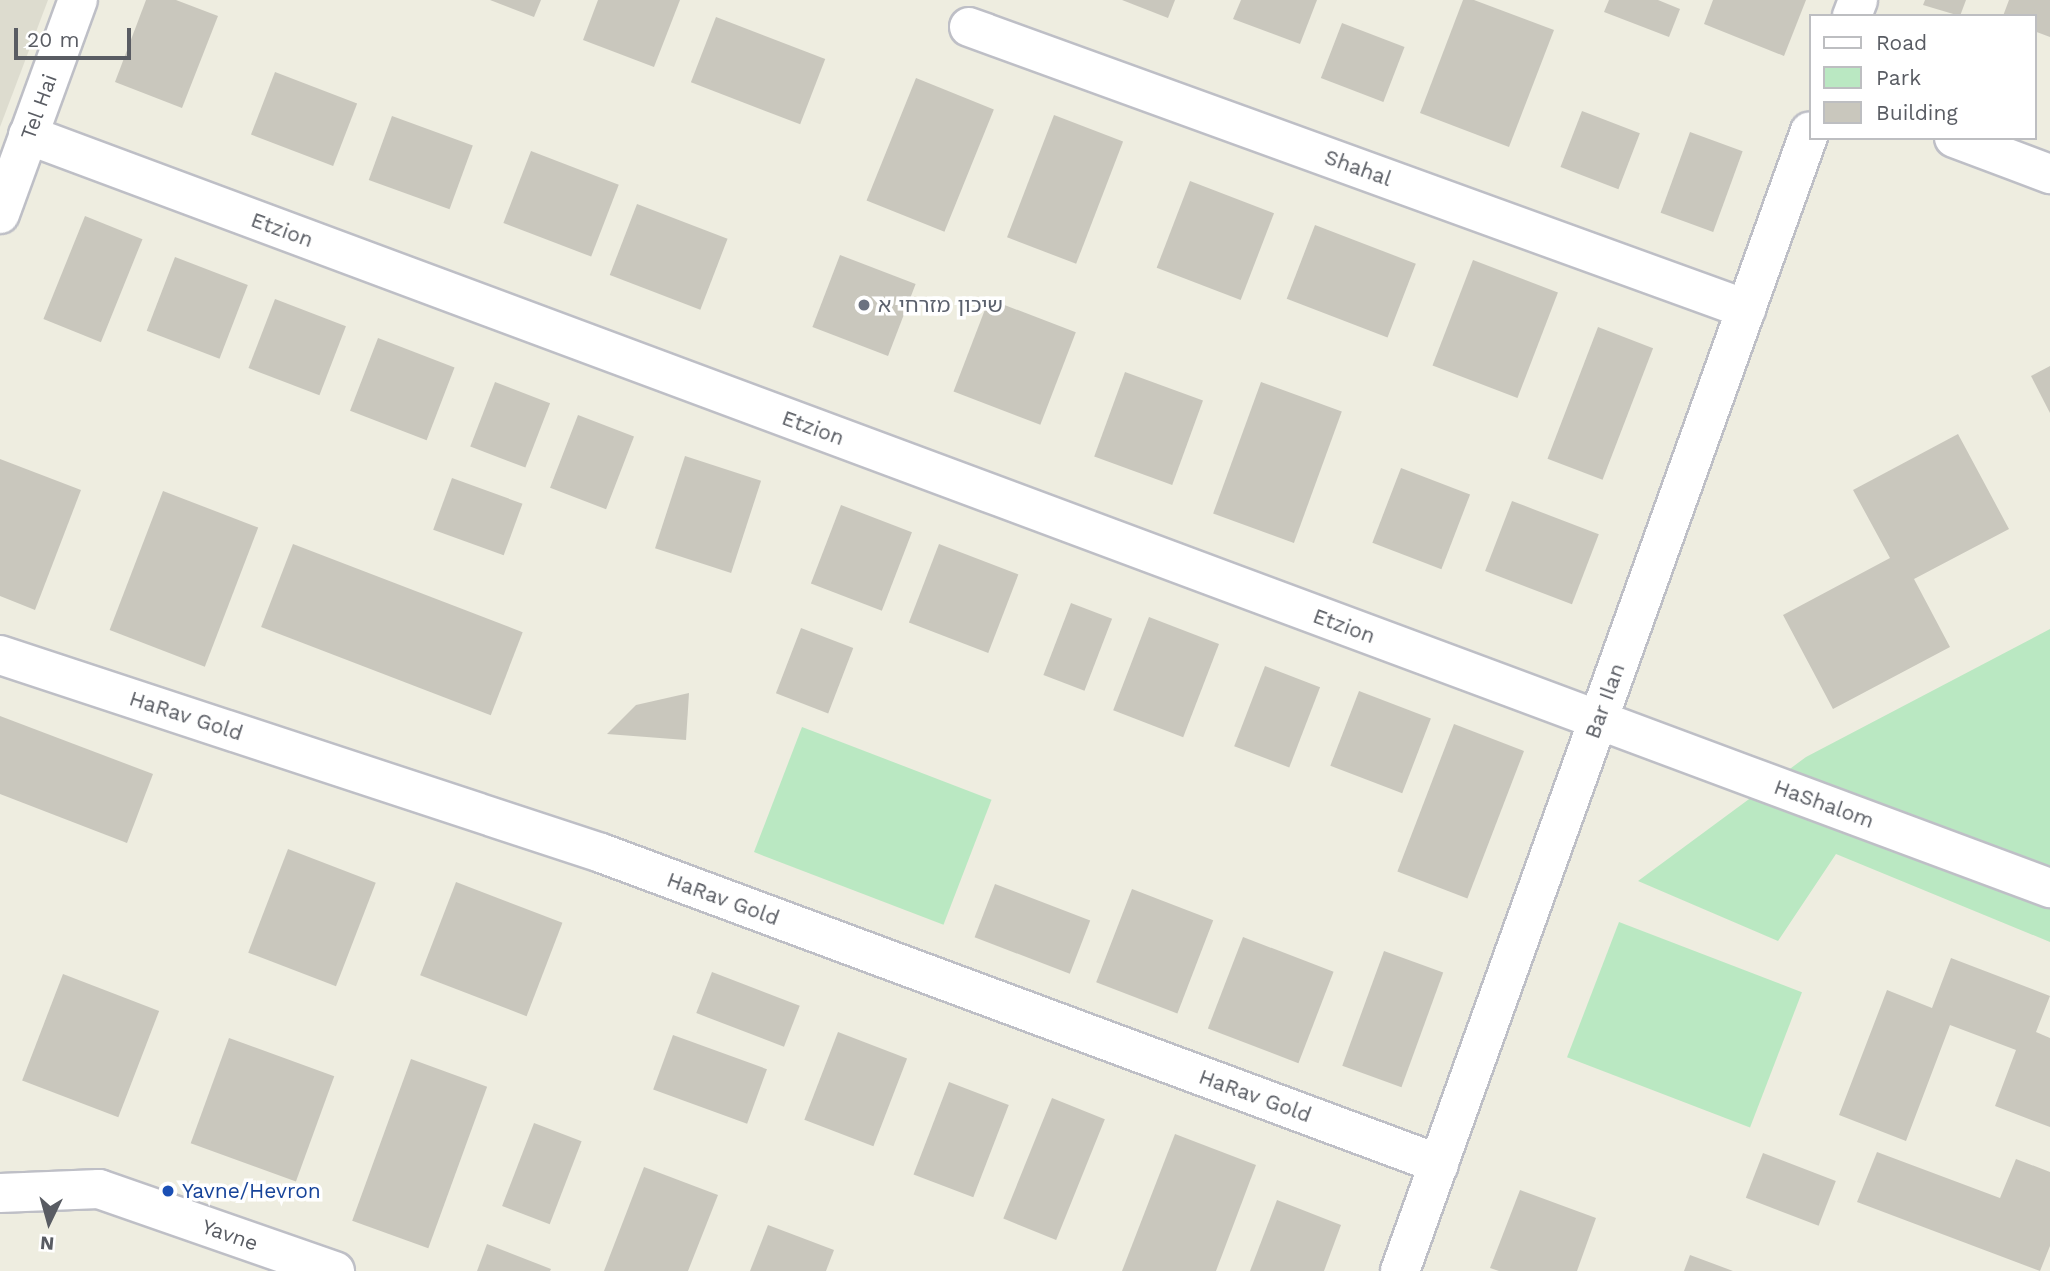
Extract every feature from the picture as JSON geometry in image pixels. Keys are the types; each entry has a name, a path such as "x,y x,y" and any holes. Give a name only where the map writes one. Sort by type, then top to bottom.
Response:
{"street":[{"name":"Tel Hai","path":"0,214 78,0"},
{"name":"Shahal","path":"969,27 1746,309"},
{"name":"Etzion","path":"28,135 1598,721"},
{"name":"Bar Ilan","path":"1400,1271 1808,137"},
{"path":"1959,140 2050,174"},
{"name":"HaRav Gold","path":"0,655 600,853 1438,1164"},
{"name":"HaShalom","path":"1598,721 2050,888"},
{"name":"Yavne","path":"0,1193 99,1189 335,1271"}],"shaded area":[{"path":"0,0 48,0 0,127"}],"green space":[{"path":"2050,629 2050,942 1836,854 1778,941 1638,881 1806,757"},
{"path":"802,727 992,800 943,925 754,852"},
{"path":"1619,922 1802,992 1750,1128 1567,1057"}],"building":[{"path":"146,0 176,0 218,16 182,108 115,82"},
{"path":"490,0 541,0 534,17"},
{"path":"598,0 680,0 654,67 583,40"},
{"path":"1122,0 1175,0 1168,18"},
{"path":"1241,0 1317,0 1300,44 1233,19"},
{"path":"1463,0 1474,0 1554,30 1509,147 1420,113"},
{"path":"1609,0 1658,0 1680,9 1669,37 1604,12"},
{"path":"1713,0 1806,0 1784,56 1704,24"},
{"path":"1925,0 1966,0 1961,14 1923,5"},
{"path":"2009,0 2050,0 2050,37 2036,32 2036,14 2004,14"},
{"path":"716,17 825,59 800,124 691,82"},
{"path":"1342,23 1405,47 1383,102 1321,78"},
{"path":"275,72 357,104 333,166 251,135"},
{"path":"916,78 994,109 944,232 867,200"},
{"path":"1582,111 1640,133 1618,189 1560,167"},
{"path":"1054,115 1123,142 1076,264 1007,237"},
{"path":"392,116 473,145 450,209 369,180"},
{"path":"1690,132 1743,151 1713,232 1661,213"},
{"path":"531,151 619,185 591,257 503,223"},
{"path":"1190,181 1274,213 1241,300 1157,268"},
{"path":"637,204 728,239 700,310 610,275"},
{"path":"85,216 142,239 101,342 43,319"},
{"path":"1315,225 1416,264 1388,337 1287,299"},
{"name":"שיכון מזרחי א","path":"840,255 916,284 888,356 812,327"},
{"path":"175,257 248,285 220,359 147,331"},
{"path":"1473,260 1558,293 1517,398 1433,365"},
{"path":"275,299 346,326 319,395 248,368"},
{"path":"989,299 1076,332 1040,425 954,391"},
{"path":"1598,327 1653,348 1603,480 1547,459"},
{"path":"378,338 455,367 427,440 350,411"},
{"path":"2050,366 2050,413 2031,376"},
{"path":"1125,372 1203,400 1172,485 1094,457"},
{"path":"495,382 550,403 525,468 470,446"},
{"path":"1261,382 1342,411 1294,543 1213,514"},
{"path":"578,415 634,437 606,509 550,488"},
{"path":"1958,434 2009,529 1914,579 1950,647 1833,709 1783,615 1890,558 1853,490"},
{"path":"685,456 761,481 731,573 655,548"},
{"path":"0,459 81,490 35,610 0,596"},
{"path":"1401,468 1470,495 1441,569 1372,543"},
{"path":"452,478 522,504 504,555 433,530"},
{"path":"163,491 258,528 205,667 110,630"},
{"path":"1512,501 1599,534 1572,604 1485,571"},
{"path":"841,505 912,532 882,611 811,583"},
{"path":"293,544 523,632 491,715 261,627"},
{"path":"939,544 1018,574 988,653 909,622"},
{"path":"1071,603 1112,619 1084,691 1043,675"},
{"path":"1149,617 1219,644 1183,737 1113,710"},
{"path":"801,628 853,648 828,713 776,693"},
{"path":"1265,666 1320,687 1289,767 1234,746"},
{"path":"1359,691 1431,719 1402,793 1330,766"},
{"path":"689,693 686,740 607,734 636,705"},
{"path":"0,716 153,774 127,843 0,794"},
{"path":"1454,724 1524,751 1467,898 1397,872"},
{"path":"288,849 376,883 336,986 248,953"},
{"path":"456,882 562,923 527,1016 420,975"},
{"path":"995,884 1090,921 1070,974 975,937"},
{"path":"1132,889 1213,920 1177,1014 1096,982"},
{"path":"1243,937 1334,972 1298,1063 1208,1028"},
{"path":"1384,951 1443,973 1401,1087 1342,1066"},
{"path":"1951,958 2050,996 2036,1032 2050,1038 2050,1127 1995,1106 2016,1050 1950,1025 1906,1141 1839,1115 1887,990 1932,1008"},
{"path":"712,972 800,1006 784,1047 696,1013"},
{"path":"63,974 159,1011 118,1117 22,1080"},
{"path":"838,1032 907,1059 873,1146 804,1120"},
{"path":"673,1035 767,1069 747,1124 653,1090"},
{"path":"229,1038 334,1076 296,1182 191,1143"},
{"path":"411,1059 487,1087 428,1248 352,1221"},
{"path":"949,1082 1009,1105 973,1197 914,1174"},
{"path":"1052,1098 1105,1119 1056,1240 1003,1219"},
{"path":"534,1123 582,1141 550,1224 502,1206"},
{"path":"1175,1134 1256,1165 1216,1271 1122,1271"},
{"path":"1877,1152 2000,1198 2016,1159 2050,1172 2050,1246 2040,1271 1857,1202"},
{"path":"1763,1153 1836,1181 1819,1226 1746,1198"},
{"path":"644,1167 718,1195 688,1271 604,1271"},
{"path":"1520,1190 1596,1218 1577,1271 1499,1271 1490,1268"},
{"path":"1277,1200 1341,1225 1324,1271 1250,1271"},
{"path":"768,1225 834,1250 826,1271 750,1271"},
{"path":"487,1244 551,1269 477,1271"},
{"path":"1690,1255 1733,1271 1684,1271"}],"place":[{"name":"שיכון מזרחי א","path":"864,305"},
{"name":"Yavne/Hevron","path":"168,1191"}]}
